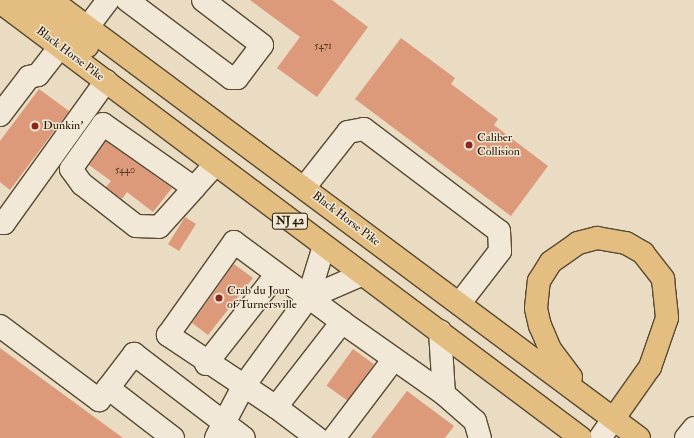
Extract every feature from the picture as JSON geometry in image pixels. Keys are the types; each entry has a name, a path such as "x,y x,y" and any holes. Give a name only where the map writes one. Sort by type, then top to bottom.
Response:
{"highway":[{"name":"Black Horse Pike","path":"51,0 591,401 614,428 639,438"},
{"path":"2,8 26,3 183,114 204,114"},
{"name":"Black Horse Pike","path":"2,8 60,47 106,81 361,275 440,331 581,438"},
{"path":"591,401 550,349 537,316 537,290 547,267 570,248 585,240 616,239 636,247 650,260 663,279 667,307 656,353 614,428"}],"street":[{"path":"87,28 108,0"},
{"path":"127,0 231,78 237,78 262,45 203,0"},
{"path":"0,115 29,77 38,75 60,47"},
{"path":"0,223 4,223 106,81"},
{"path":"194,188 103,124 71,169 82,184 136,226 159,227 215,165"},
{"path":"304,188 348,132 364,129 499,231 500,251 460,304"},
{"path":"317,438 276,407 206,364 168,335 234,242 276,275 444,394 475,422 480,438"},
{"path":"221,431 243,387 308,298 324,246"},
{"path":"206,364 276,275"},
{"path":"308,298 361,275"},
{"path":"276,407 342,322"},
{"path":"0,326 99,400 134,354 221,431 244,438"},
{"path":"440,331 444,394"},
{"path":"334,438 394,359"},
{"path":"108,388 173,438"},
{"path":"600,438 614,428"},
{"path":"686,438 694,428"}],"building":[{"path":"250,0 332,0 368,27 317,97 277,68 300,37"},
{"name":"Caliber Collision","path":"401,38 455,78 451,84 498,119 494,125 548,166 511,216 355,99"},
{"name":"Dunkin'","path":"39,89 69,111 10,190 0,182 0,141"},
{"path":"106,141 172,188 153,212 127,192 122,199 106,187 111,181 89,165"},
{"path":"185,217 196,224 179,251 168,244"},
{"name":"Crab du Jour of Turnersville","path":"234,264 253,278 208,335 192,323"},
{"path":"0,348 123,438 0,438"},
{"path":"353,349 374,364 348,401 327,385"},
{"path":"407,391 454,426 445,438 371,438"}],"place":[{"name":"Dunkin'","path":"35,126"},
{"name":"Caliber Collision","path":"469,145"},
{"name":"Crab du Jour of Turnersville","path":"219,298"}]}
